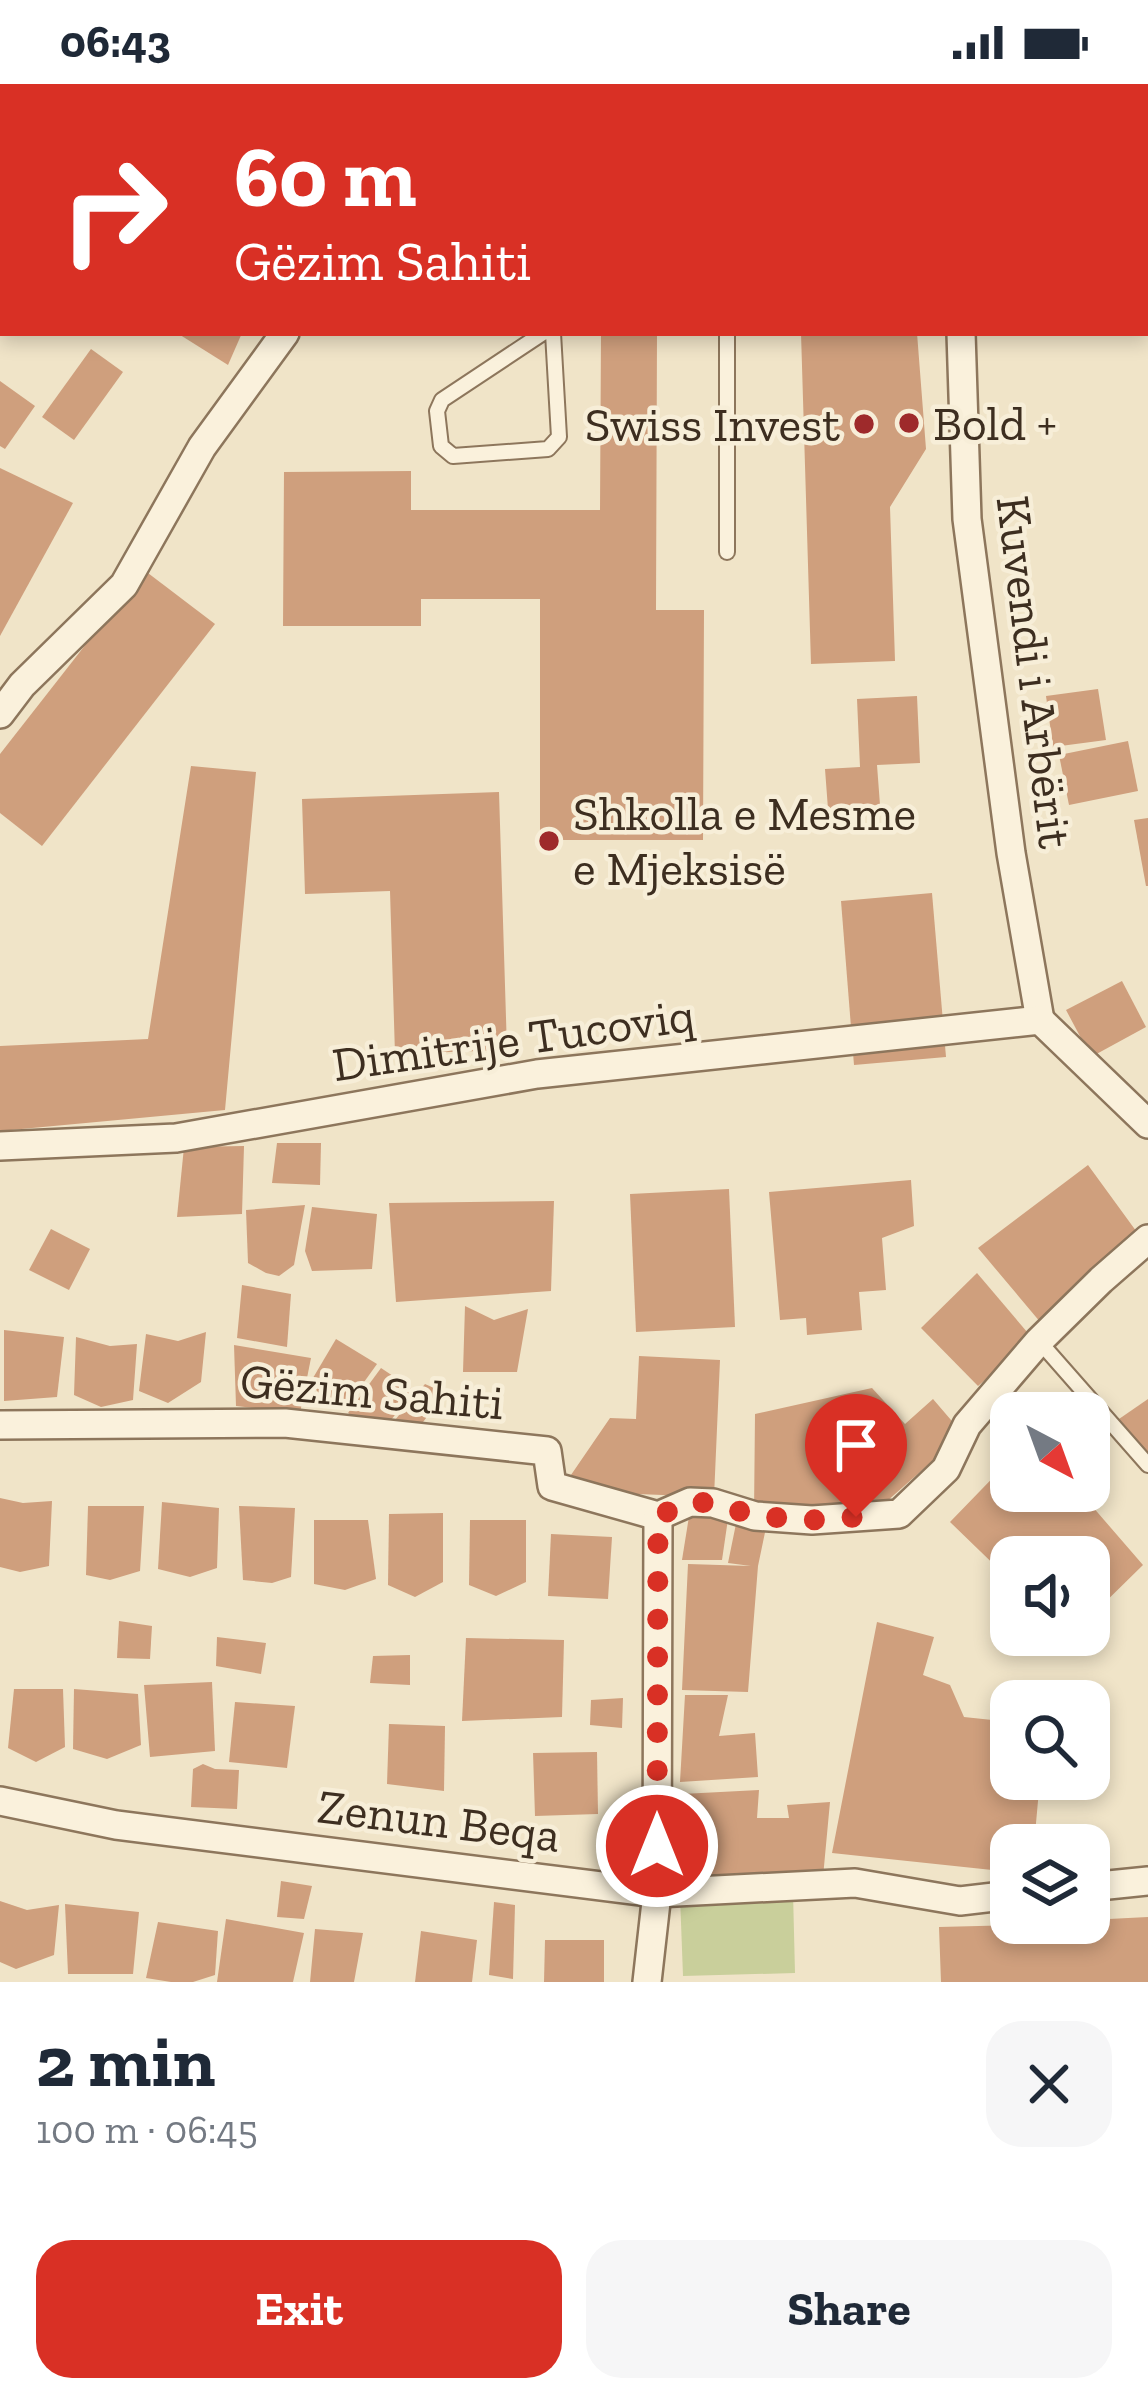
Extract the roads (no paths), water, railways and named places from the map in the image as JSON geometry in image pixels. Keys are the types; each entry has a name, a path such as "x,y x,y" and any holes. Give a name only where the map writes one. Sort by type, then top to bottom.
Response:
{"street":[{"path":"0,714 22,685 124,585 202,447 283,336"},
{"name":"Kuvendi i Arbërit","path":"961,336 967,519 1011,853 1040,1020"},
{"path":"1040,1020 1148,1124"},
{"name":"Dimitrije Tucoviq","path":"0,1147 176,1138 537,1074 1040,1020"},
{"name":"Gëzim Sahiti","path":"0,1425 285,1423 547,1451 552,1486 658,1516 690,1502 712,1503 755,1516 812,1520 899,1514 946,1469 967,1425 1039,1341 1148,1239"},
{"path":"647,1982 657,1893 658,1516"},
{"name":"Zenun Beqa","path":"0,1802 116,1825 657,1893 855,1883 960,1901 990,1897"},
{"path":"1110,1885 1148,1881"}],"lane":[{"path":"538,336 442,400 437,411 441,446 453,456 548,449 559,437 553,336"},
{"path":"727,336 727,552"},
{"path":"1039,1341 1148,1465"}],"place":[{"name":"Bold +","path":"909,423"},
{"name":"Swiss Invest","path":"864,424"},
{"name":"Shkolla e Mesme e Mjeksisë","path":"549,841"}]}
